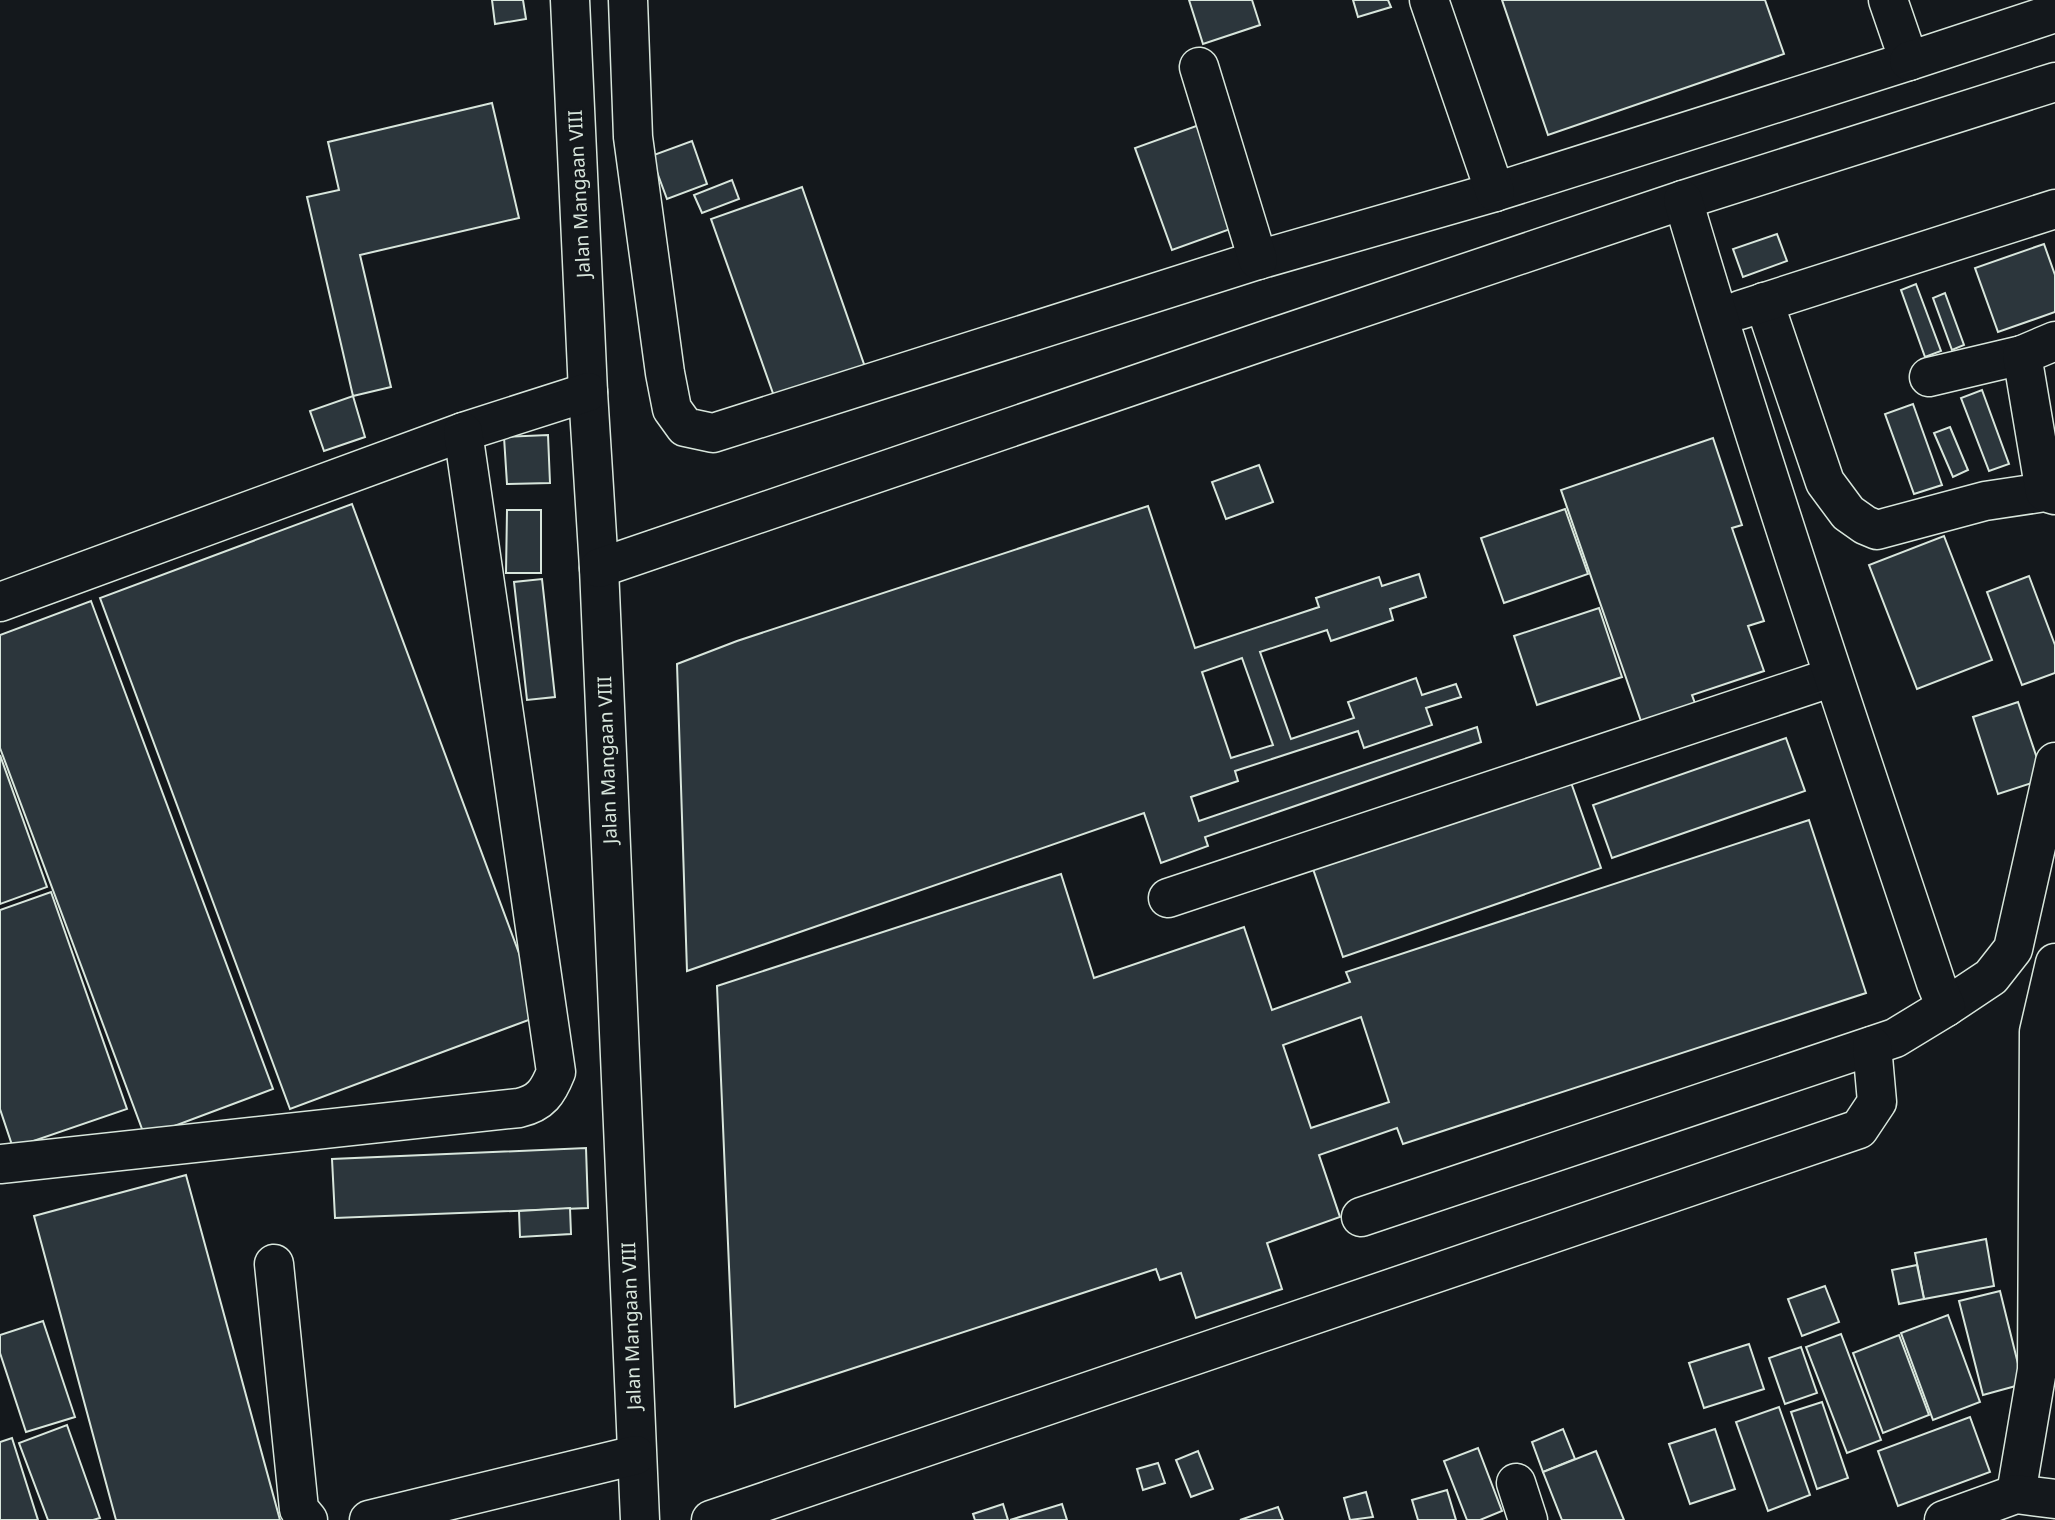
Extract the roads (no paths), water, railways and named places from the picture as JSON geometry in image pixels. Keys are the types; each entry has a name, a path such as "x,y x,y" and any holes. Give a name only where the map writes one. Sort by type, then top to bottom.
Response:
{"street":[{"name":"Jalan Mangaan VIII","path":"570,0 599,568 640,1520"},
{"path":"628,0 633,137 672,409 685,427 713,433 1258,260 1495,192 1909,61 2052,9"},
{"path":"1429,0 1495,192"},
{"path":"1888,0 1909,61"},
{"path":"1199,67 1258,260"},
{"path":"599,568 1683,200 2055,82"},
{"path":"1683,200 1833,677 1946,1007"},
{"path":"1718,317 2055,209"},
{"path":"1764,302 1825,482 1848,513 1865,526 1877,530 1985,501 2050,494 2038,348 1929,377"},
{"path":"0,602 463,432 588,392"},
{"path":"0,1164 519,1108 531,1105 543,1098 547,1092 556,1072 463,432"},
{"path":"1168,898 1833,677"},
{"path":"1361,1217 1895,1038 1946,1007 1991,977 2013,949 2055,762"},
{"path":"2016,1494 2037,1370 2039,1032 2055,963"},
{"path":"711,1520 1859,1129 1877,1102 1872,1046"},
{"path":"274,1264 299,1509 308,1520"},
{"path":"369,1520 636,1455"},
{"path":"1516,1483 1528,1520"},
{"path":"1944,1520 2016,1494 2055,1499"}]}
